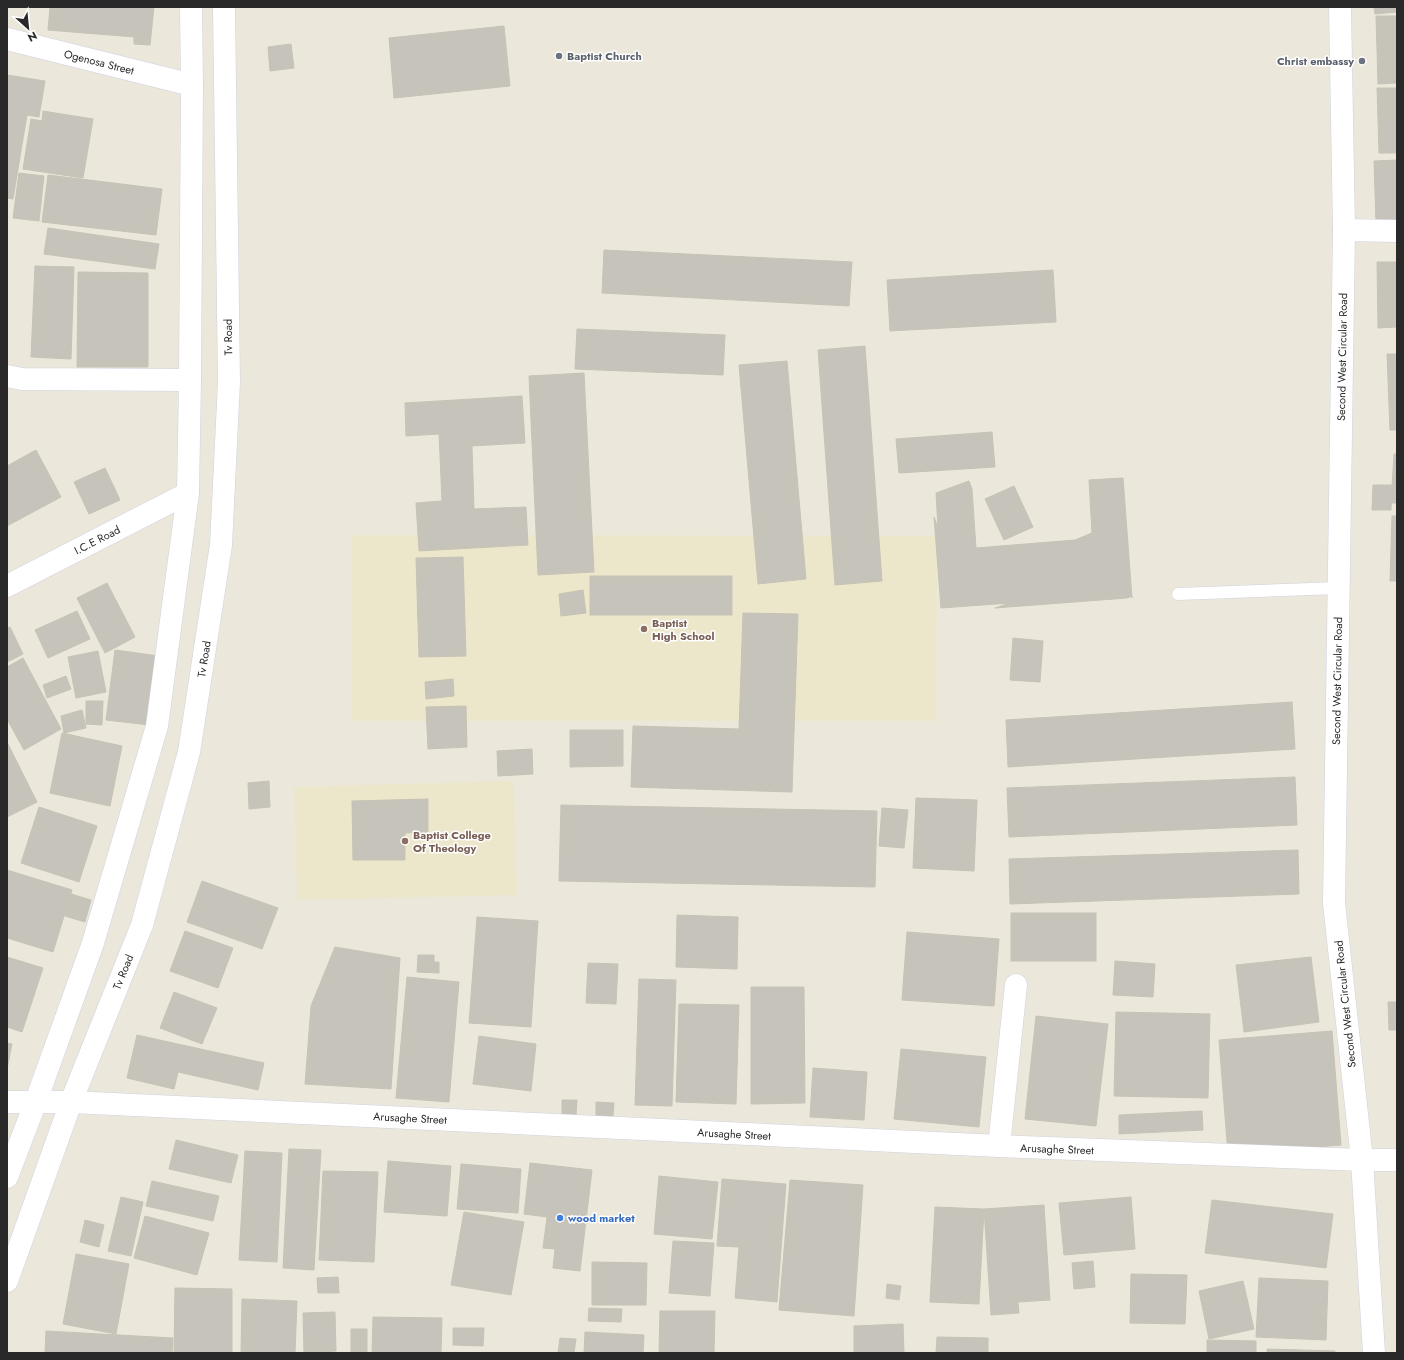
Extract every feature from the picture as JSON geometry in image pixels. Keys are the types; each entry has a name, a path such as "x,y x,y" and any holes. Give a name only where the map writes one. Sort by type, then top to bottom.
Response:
{"street":[{"path":"7,1177 93,944 157,726 188,493 192,85 191,7"},
{"name":"Tv Road","path":"7,1281 71,1102 142,925 189,752 221,544 229,382 224,7"},
{"name":"Second West Circular Road","path":"1340,7 1344,230 1334,903 1362,1160 1374,1353"},
{"name":"Ogenosa Street","path":"7,39 192,85"},
{"path":"1344,230 1397,230"},
{"path":"7,376 22,379 190,380"},
{"name":"I.C.E Road","path":"7,586 188,493"},
{"path":"999,1146 1016,985"},
{"name":"Arusaghe Street","path":"7,1102 71,1102 999,1146 1362,1160 1397,1160"}],"lane":[{"path":"1178,594 1338,588"}],"shaded area":[{"name":"Baptist High School","path":"352,535 937,536 936,721 352,721"},
{"name":"Baptist College Of Theology","path":"514,781 517,895 297,900 294,787"}],"building":[{"path":"50,7 154,7 150,45 134,44 134,37 48,30"},
{"path":"1374,7 1397,7 1397,12 1375,14"},
{"path":"1376,16 1397,16 1397,83 1378,84"},
{"path":"504,26 510,86 394,98 389,38"},
{"path":"291,44 294,68 270,71 268,47"},
{"path":"7,75 45,81 39,117 27,115 13,199 7,198"},
{"path":"1377,88 1397,88 1397,153 1379,153"},
{"path":"43,111 93,119 83,178 23,169 31,119 42,121"},
{"path":"1397,160 1397,222 1376,223 1374,161"},
{"path":"19,173 44,176 39,221 13,218"},
{"path":"48,175 162,189 156,235 42,222"},
{"path":"48,228 159,244 155,269 44,254"},
{"path":"604,250 852,262 849,306 602,293"},
{"path":"1377,262 1397,262 1397,327 1378,328"},
{"path":"35,266 74,267 71,359 31,357"},
{"path":"1053,270 1056,322 890,331 887,280"},
{"path":"78,272 148,273 148,367 77,367"},
{"path":"577,329 725,335 723,375 575,369"},
{"path":"865,346 882,581 835,585 818,350"},
{"path":"1387,354 1397,354 1397,430 1390,430"},
{"path":"787,361 806,579 758,584 739,365"},
{"path":"584,373 594,572 538,575 529,376"},
{"path":"522,396 525,443 472,446 474,509 526,507 528,545 419,551 416,503 442,501 439,434 406,436 405,403"},
{"path":"992,432 995,467 899,473 896,439"},
{"path":"36,450 61,497 7,526 7,466"},
{"path":"1394,454 1397,454 1397,503 1391,503"},
{"path":"105,468 120,500 89,514 74,482"},
{"path":"1123,478 1132,596 1127,598 995,608 1010,603 941,608 934,517 938,528 936,493 969,481 972,489 976,548 1075,540 1092,533 1089,480"},
{"path":"1373,485 1392,485 1391,510 1372,510"},
{"path":"1014,486 1033,527 1004,540 985,499"},
{"path":"1392,516 1397,516 1397,581 1390,581"},
{"path":"463,557 466,656 419,657 416,558"},
{"path":"590,576 732,576 732,615 590,615"},
{"path":"107,583 135,637 105,653 77,598"},
{"path":"583,590 586,613 561,616 559,594"},
{"path":"77,611 90,639 48,658 35,630"},
{"path":"743,613 798,614 792,792 631,787 633,726 739,729"},
{"path":"10,627 23,654 7,662 7,628"},
{"path":"1013,638 1043,641 1040,682 1010,680"},
{"path":"115,650 159,656 150,725 106,720"},
{"path":"98,651 106,692 76,698 68,657"},
{"path":"23,658 61,729 24,750 7,719 7,667"},
{"path":"66,676 71,689 47,698 43,685"},
{"path":"453,679 454,696 426,699 425,682"},
{"path":"86,701 103,701 102,725 86,724"},
{"path":"1292,702 1295,749 1008,767 1006,720"},
{"path":"466,706 467,747 428,749 426,707"},
{"path":"82,710 86,728 64,733 61,716"},
{"path":"570,730 623,730 623,766 570,767"},
{"path":"62,733 122,746 110,806 50,793"},
{"path":"7,742 37,802 7,817"},
{"path":"532,749 533,774 498,776 497,751"},
{"path":"1295,777 1297,825 1009,837 1007,788"},
{"path":"269,781 270,807 249,809 248,783"},
{"path":"916,798 977,800 974,871 913,868"},
{"path":"428,799 428,832 405,833 405,860 353,860 352,801"},
{"path":"561,805 877,811 875,887 559,881"},
{"path":"39,807 97,826 79,882 21,863"},
{"path":"882,808 908,810 904,848 879,846"},
{"path":"1298,850 1299,894 1010,904 1009,859"},
{"path":"7,870 72,890 53,952 7,938"},
{"path":"202,881 278,908 262,949 187,922"},
{"path":"71,894 91,900 85,922 65,916"},
{"path":"1011,913 1096,913 1096,961 1011,961"},
{"path":"677,915 738,917 737,969 676,967"},
{"path":"477,917 538,921 531,1027 469,1023"},
{"path":"185,931 233,948 218,988 170,971"},
{"path":"907,932 999,939 994,1006 902,1000"},
{"path":"335,947 400,958 391,1089 305,1084 311,1006"},
{"path":"418,955 434,955 434,962 439,962 439,973 417,972"},
{"path":"7,957 43,968 22,1032 7,1027"},
{"path":"1311,957 1319,1022 1244,1032 1236,965"},
{"path":"1115,961 1155,964 1153,997 1113,995"},
{"path":"588,963 618,964 616,1004 586,1003"},
{"path":"407,977 459,982 449,1102 396,1098"},
{"path":"639,979 676,980 672,1106 635,1105"},
{"path":"751,987 804,987 805,1103 751,1104"},
{"path":"174,992 217,1008 202,1044 160,1028"},
{"path":"1388,1002 1397,1002 1397,1030 1389,1030"},
{"path":"679,1004 739,1005 736,1104 676,1102"},
{"path":"1116,1012 1210,1014 1208,1098 1114,1096"},
{"path":"1036,1016 1108,1024 1096,1126 1025,1119"},
{"path":"1332,1031 1341,1145 1228,1154 1219,1040"},
{"path":"137,1035 264,1063 258,1090 178,1072 174,1089 127,1078"},
{"path":"479,1036 536,1044 531,1091 473,1084"},
{"path":"7,1043 12,1044 7,1069"},
{"path":"901,1049 986,1057 979,1127 894,1119"},
{"path":"813,1068 867,1072 864,1120 810,1117"},
{"path":"562,1100 577,1100 576,1115 562,1114"},
{"path":"596,1102 614,1103 613,1116 596,1116"},
{"path":"1202,1111 1203,1130 1119,1134 1119,1115"},
{"path":"176,1140 238,1155 231,1183 169,1169"},
{"path":"289,1149 321,1150 314,1270 283,1268"},
{"path":"245,1151 282,1153 277,1262 239,1260"},
{"path":"388,1161 451,1166 447,1216 384,1212"},
{"path":"530,1163 592,1170 580,1271 553,1268 555,1249 543,1248 547,1217 524,1214"},
{"path":"461,1164 521,1169 518,1213 457,1209"},
{"path":"323,1171 378,1172 374,1262 319,1260"},
{"path":"659,1176 718,1182 712,1239 654,1234"},
{"path":"722,1179 786,1184 777,1302 735,1298 739,1247 717,1246"},
{"path":"790,1180 863,1185 854,1316 779,1310"},
{"path":"152,1181 219,1196 213,1221 146,1206"},
{"path":"121,1197 143,1202 131,1256 108,1251"},
{"path":"1131,1197 1135,1249 1064,1255 1059,1203"},
{"path":"1212,1200 1333,1214 1326,1268 1205,1253"},
{"path":"1044,1205 1050,1300 1018,1302 1019,1313 991,1315 984,1209"},
{"path":"935,1207 984,1209 979,1304 930,1302"},
{"path":"464,1212 524,1222 511,1295 451,1285"},
{"path":"145,1216 209,1233 197,1275 134,1258"},
{"path":"85,1220 104,1225 99,1247 80,1242"},
{"path":"673,1241 714,1243 710,1296 669,1293"},
{"path":"76,1254 129,1264 116,1334 63,1324"},
{"path":"1093,1261 1095,1287 1074,1289 1072,1263"},
{"path":"592,1262 647,1263 646,1305 592,1305"},
{"path":"1131,1274 1187,1275 1185,1324 1130,1323"},
{"path":"338,1277 339,1293 318,1293 317,1278"},
{"path":"1259,1278 1328,1281 1326,1340 1256,1337"},
{"path":"1243,1281 1254,1329 1209,1339 1199,1291"},
{"path":"887,1284 901,1286 899,1300 886,1298"},
{"path":"175,1288 232,1289 232,1353 174,1353"},
{"path":"242,1299 297,1301 295,1353 241,1353"},
{"path":"589,1308 622,1309 621,1322 588,1321"},
{"path":"660,1311 715,1311 714,1353 659,1353"},
{"path":"335,1312 336,1351 304,1353 303,1313"},
{"path":"373,1317 442,1318 441,1353 372,1353"},
{"path":"903,1324 904,1353 854,1353 854,1326"},
{"path":"453,1328 484,1328 483,1346 453,1345"},
{"path":"351,1329 367,1329 367,1353 351,1353"},
{"path":"46,1331 173,1338 172,1353 45,1353"},
{"path":"585,1332 644,1335 643,1353 584,1353"},
{"path":"937,1337 988,1338 988,1353 936,1353"},
{"path":"560,1338 576,1339 574,1353 558,1353"},
{"path":"1207,1340 1256,1341 1256,1353 1207,1353"},
{"path":"1267,1349 1335,1351 1335,1353 1267,1353"}],"place":[{"name":"Baptist Church","path":"559,56"},
{"name":"Christ embassy","path":"1362,61"},
{"name":"Baptist High School","path":"644,629"},
{"name":"Baptist College Of Theology","path":"405,841"},
{"name":"wood market","path":"560,1218"}]}
